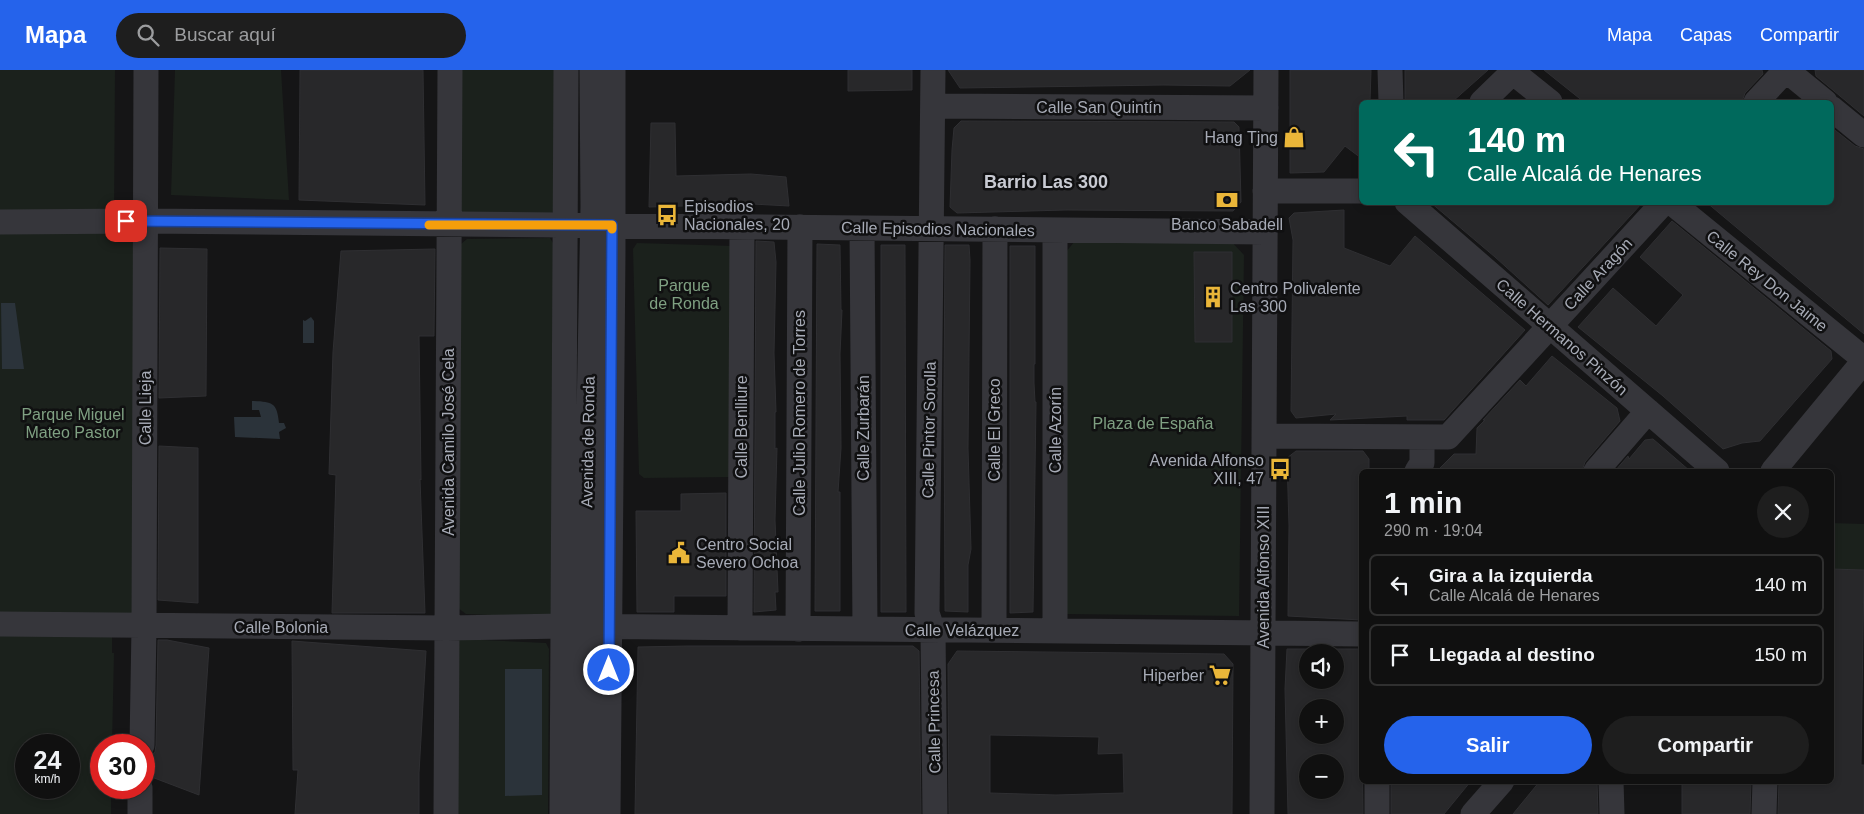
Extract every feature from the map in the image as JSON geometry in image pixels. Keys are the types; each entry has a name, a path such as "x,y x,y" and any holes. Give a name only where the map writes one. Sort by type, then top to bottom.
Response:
{"street":[{"name":"Calle Lieja","path":"142,734 146,70"},
{"name":"Avenida Camilo José Cela","path":"446,814 450,70"},
{"name":"Avenida de Ronda","path":"566,70 566,225 574,627 585,814"},
{"name":"Avenida de Ronda","path":"592,70 602,225 609,627 608,814"},
{"name":"Avenida de Ronda","path":"562,814 613,70"},
{"name":"Calle Pintor Sorolla","path":"933,70 928,614 933,631"},
{"name":"Avenida Alfonso XIII","path":"1262,814 1266,70"},
{"path":"1390,70 1391,100"},
{"path":"1758,100 1786,70 1823,100"},
{"path":"1484,100 1512,71 1548,100"},
{"name":"Calle San Quintín","path":"933,106 1266,108"},
{"path":"1834,110 1864,135"},
{"path":"1265,191 1359,191"},
{"name":"Calle Hermanos Pinzón","path":"1410,205 1715,469"},
{"name":"Calle Aragón","path":"1264,436 1448,437 1661,205"},
{"name":"Calle Rey Don Jaime","path":"1675,205 1864,360"},
{"name":"Calle Episodios Nacionales","path":"0,222 146,221 1265,232"},
{"name":"Calle Benlliure","path":"740,628 742,226"},
{"name":"Calle Julio Romero de Torres","path":"798,628 800,227"},
{"name":"Calle Zurbarán","path":"862,228 865,629"},
{"name":"Calle El Greco","path":"994,630 995,229"},
{"name":"Calle Azorín","path":"1055,230 1055,631"},
{"path":"1775,469 1864,360"},
{"path":"1598,469 1648,411"},
{"path":"1418,469 1422,463 1422,437"},
{"name":"Calle Bolonia","path":"0,624 447,628 574,627"},
{"name":"Calle Velázquez","path":"574,627 1359,634"},
{"name":"Calle Princesa","path":"933,631 935,814"},
{"path":"1376,814 1377,784"},
{"path":"1473,814 1499,784"},
{"path":"1612,784 1612,814"},
{"path":"1764,814 1765,784"},
{"path":"140,799 140,814"}],"green space":[{"name":"Parque Miguel Mateo Pastor","path":"0,70 115,70 114,221 146,221 144,627 112,626 112,653 114,653 112,734 90,734 90,799 111,799 111,814 0,814"},
{"path":"175,70 281,70 289,200 171,195"},
{"path":"461,70 556,70 555,211 550,214 466,214 460,211"},
{"path":"550,238 553,243 553,613 547,617 466,614 458,608 461,244 467,239"},
{"name":"Plaza de España","path":"1075,241 1231,241 1244,255 1239,616 1066,614 1065,253"},
{"name":"Parque de Ronda","path":"637,243 734,246 732,477 644,478 639,474 633,249"},
{"path":"1834,523 1864,524 1864,570 1834,569"},
{"path":"460,639 546,643 549,649 548,814 456,814 457,643"}],"shaded area":[{"path":"1,303 15,303 24,369 2,369"},
{"path":"311,317 314,321 314,343 303,343 303,320 305,321"},
{"path":"252,401 269,403 275,407 279,423 284,423 286,428 279,432 280,439 235,437 234,417 261,417 259,410 252,410"},
{"path":"505,669 542,669 542,795 505,796"}],"building":[{"path":"300,70 423,70 425,205 299,200"},
{"path":"848,70 912,70 912,90 848,91"},
{"path":"948,70 1250,70 1230,86 960,88"},
{"path":"1290,70 1371,70 1370,100 1359,100 1359,156 1345,146 1324,172 1290,173"},
{"path":"1405,70 1488,70 1454,100 1405,100"},
{"path":"1544,70 1762,70 1763,74 1745,93 1743,100 1582,100"},
{"path":"1815,70 1864,70 1864,116 1816,76"},
{"path":"961,121 1234,122 1239,127 1241,202 1233,211 1066,210 957,213 950,207 952,150 954,128"},
{"path":"651,123 675,123 676,176 751,174 786,177 789,206 752,204 649,207"},
{"path":"1834,129 1855,146 1864,149 1864,334 1710,205 1834,205"},
{"path":"1434,205 1640,205 1548,305"},
{"path":"1344,210 1344,248 1390,266 1415,236 1525,330 1444,420 1407,420 1407,416 1330,420 1336,414 1296,418 1291,411 1293,240 1289,218 1294,213"},
{"path":"1672,221 1831,351 1832,359 1760,441 1742,443 1723,449 1663,396 1578,327 1613,288 1656,326 1683,295 1640,257"},
{"path":"756,241 774,242 776,262 774,353 775,449 777,448 775,520 778,592 775,592 776,610 754,612"},
{"path":"817,244 840,245 842,310 840,354 841,448 838,492 840,492 840,611 815,611"},
{"path":"881,245 905,245 906,612 881,612"},
{"path":"945,245 969,245 970,260 968,448 971,549 968,565 968,612 945,611"},
{"path":"1010,246 1035,246 1034,383 1036,402 1033,612 1010,613"},
{"path":"160,248 207,249 206,396 159,398"},
{"path":"435,249 434,336 419,336 420,479 425,613 332,613 336,475 329,474 333,352 341,251"},
{"name":"Centro Polivalente Las 300","path":"1194,252 1232,252 1232,342 1195,342"},
{"path":"1552,356 1617,408 1620,421 1585,462 1583,469 1439,469 1454,454 1476,454 1477,428 1520,380 1526,386"},
{"path":"1653,439 1688,469 1617,469 1628,456 1629,459 1645,440"},
{"path":"159,446 198,448 198,603 158,600"},
{"path":"1296,451 1363,451 1369,459 1369,469 1359,469 1359,620 1288,616 1289,526 1287,458"},
{"name":"Centro Social Severo Ochoa","path":"726,493 726,596 674,596 674,612 637,612 636,511 681,511 681,494"},
{"path":"1834,569 1864,570 1861,765 1864,765 1864,814 1778,814 1779,784 1834,784"},
{"path":"158,640 209,648 199,795 155,778"},
{"path":"292,641 426,651 419,773 419,814 295,814 298,770 293,770"},
{"path":"913,646 919,651 921,814 635,814 638,647"},
{"path":"1287,649 1299,649 1299,689 1344,689 1344,649 1359,649 1359,784 1363,784 1363,814 1288,814 1285,689"},
{"path":"957,651 1224,654 1233,664 1232,814 949,814 948,664","holes":["990,735 1099,737 1098,754 1123,753 1124,793 1056,795 990,793"]},
{"path":"1391,784 1469,784 1444,814 1391,814"},
{"path":"1538,784 1597,784 1598,814 1513,814"},
{"path":"1682,784 1751,784 1750,814 1682,814"}],"slow traffic":[{"path":"429,225 612,225 612,229"}],"place":[{"name":"Hang Tjng","path":"1294,137"},
{"name":"Banco Sabadell","path":"1227,200"},
{"name":"Episodios Nacionales, 20","path":"667,215"},
{"name":"Centro Polivalente Las 300","path":"1213,297"},
{"name":"Avenida Alfonso XIII, 47","path":"1280,469"},
{"name":"Centro Social Severo Ochoa","path":"679,553"},
{"name":"Hiperber","path":"1220,675"}],"district":[{"name":"Barrio Las 300","path":"1046,182"}],"route":[{"path":"126,221 612,225 609,670"}]}
